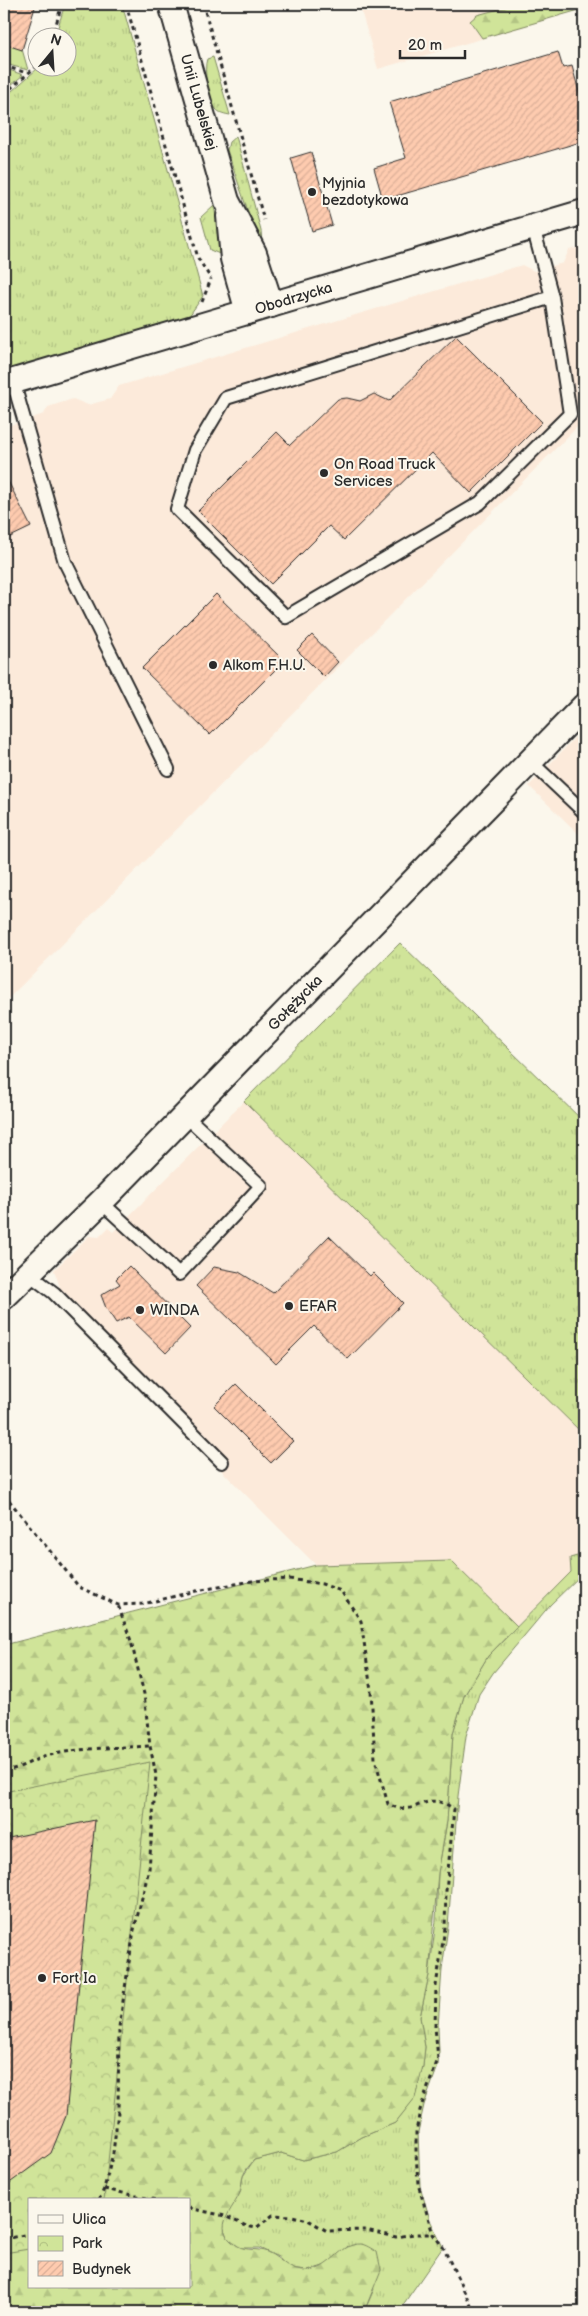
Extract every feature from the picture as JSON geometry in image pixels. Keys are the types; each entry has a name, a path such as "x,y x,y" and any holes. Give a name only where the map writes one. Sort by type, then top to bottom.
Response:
{"street":[{"name":"Unii Lubelskiej","path":"171,4 228,201 254,253 272,305"},
{"name":"Unii Lubelskiej","path":"228,201 233,259 248,312"},
{"name":"Obodrzycka","path":"8,382 584,212"},
{"name":"Gołężycka","path":"4,1297 102,1202 584,706"}],"lane":[{"path":"534,227 552,297 570,414 480,503 286,617 177,509 195,450 226,398 552,297"},
{"path":"8,382 65,562 168,769"},
{"path":"530,761 584,812"},
{"path":"102,1202 180,1274 261,1186 186,1116"},
{"path":"29,1274 54,1293 222,1462"}],"path":[{"path":"55,28 62,4"},
{"path":"126,4 198,258 211,279"},
{"path":"203,4 264,222"},
{"path":"4,66 28,74"},
{"path":"4,94 28,74"},
{"path":"4,1494 79,1587 118,1605 143,1604 196,1591 252,1581 289,1579 322,1584 340,1591 362,1621 371,1690 375,1759 388,1804 401,1809 432,1801 444,1802 454,1809 446,1891 445,1928 436,1986 435,2027 438,2059 420,2110 416,2132 418,2184 433,2234 443,2247 474,2312"},
{"path":"100,2198 113,2153 118,2112 119,2027 134,1930 149,1869 156,1774 150,1746 144,1694 131,1641 118,1605"},
{"path":"4,1770 14,1770 46,1756 86,1749 150,1746"},
{"path":"104,2189 147,2198"},
{"path":"190,2208 224,2216 246,2226 256,2228 273,2215 292,2216 308,2220 327,2231 366,2230 396,2237 414,2234 433,2234"},
{"path":"4,2239 28,2234"}],"shaded area":[{"path":"359,4 584,4 584,9 378,69"},
{"path":"584,246 584,420 4,1003 4,427 44,414 48,407 73,399 88,405 110,399 119,386 522,265 534,271 563,263 569,250"},
{"path":"584,728 584,839 529,786"},
{"path":"244,1101 584,1435 584,1554 570,1558 571,1572 517,1626 451,1561 316,1565 49,1298 60,1287 54,1270 89,1236 99,1237 108,1228 113,1232"}],"green space":[{"path":"65,4 122,4 203,296 189,316 4,373 4,98 28,77 78,78 78,28 58,28"},
{"path":"518,4 584,4 584,15 579,10 482,38 470,21 477,15"},
{"path":"4,44 22,49 28,70 5,64 4,68"},
{"path":"213,57 230,115 217,110 211,99 206,77 206,64 207,59"},
{"path":"4,68 23,75 4,91"},
{"path":"236,136 261,231 262,241 259,244 227,150 229,142"},
{"path":"214,205 222,255 210,250 201,217"},
{"path":"400,943 584,1122 584,1435 244,1101"},
{"path":"584,1554 584,1572 550,1605 493,1673 479,1694 466,1736 458,1796 448,1927 442,1969 438,2027 438,2066 424,2105 418,2132 420,2186 430,2220 443,2247 398,2312 364,2312 374,2289 348,2246 329,2264 308,2271 289,2269 278,2257 259,2248 240,2248 228,2239 223,2227 228,2210 240,2193 243,2176 254,2160 281,2153 303,2160 337,2152 362,2137 395,2123 415,2097 423,2066 425,2047 420,2017 429,1975 436,1921 438,1873 447,1821 453,1733 464,1696 488,1656 571,1572 570,1558"},
{"path":"451,1561 517,1626 488,1656 464,1696 453,1733 447,1821 438,1873 429,1975 420,2017 425,2047 423,2066 415,2098 395,2123 362,2137 337,2152 303,2160 281,2153 254,2160 242,2178 240,2193 225,2221 224,2228 226,2234 238,2246 267,2252 290,2267 300,2271 315,2270 353,2245 364,2245 377,2252 381,2270 364,2312 4,2312 4,1645 316,1565"},
{"path":"150,1762 104,2198 28,2198 28,2249 4,2253 4,1792"}],"building":[{"path":"4,4 36,4 22,50 4,44"},
{"path":"558,52 563,68 572,66 584,110 584,141 383,200 374,168 406,158 389,102"},
{"name":"Myjnia bezdotykowa","path":"311,152 332,225 312,231 291,158"},
{"name":"On Road Truck Services","path":"456,336 542,422 471,493 432,453 344,540 329,526 271,584 198,511 277,432 290,445 338,399 347,398 360,401 374,394 389,401"},
{"path":"4,473 31,527 4,540"},
{"name":"Alkom F.H.U.","path":"216,594 284,661 210,735 142,668"},
{"path":"312,635 338,662 324,677 297,650"},
{"name":"EFAR","path":"329,1236 370,1276 373,1273 403,1303 348,1359 314,1326 276,1364 196,1286 214,1267 239,1272 273,1293"},
{"name":"WINDA","path":"129,1266 190,1328 166,1353 129,1317 116,1323 106,1308 101,1295 120,1284 116,1279"},
{"path":"236,1384 293,1441 271,1463 214,1406"},
{"name":"Fort Ia","path":"95,1820 66,2116 51,2153 4,2187 4,1839"}],"place":[{"name":"Myjnia bezdotykowa","path":"312,192"},
{"name":"On Road Truck Services","path":"324,473"},
{"name":"Alkom F.H.U.","path":"213,665"},
{"name":"EFAR","path":"289,1306"},
{"name":"WINDA","path":"140,1310"},
{"name":"Fort Ia","path":"42,1978"}]}
